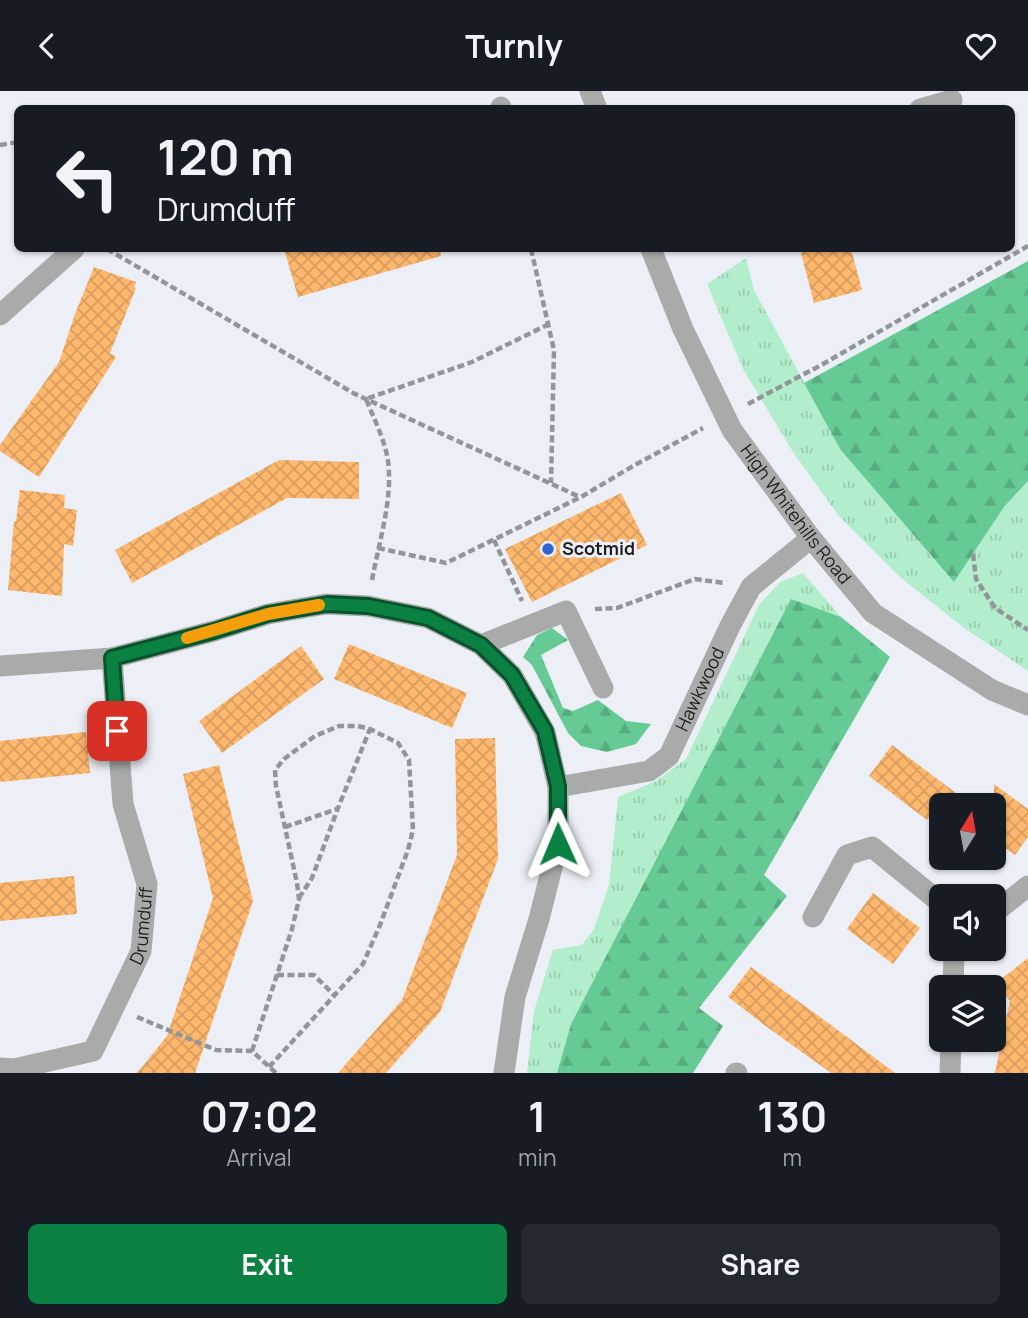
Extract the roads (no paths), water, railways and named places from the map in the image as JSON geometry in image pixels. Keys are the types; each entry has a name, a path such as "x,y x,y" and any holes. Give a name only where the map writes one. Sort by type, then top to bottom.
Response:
{"street":[{"path":"934,105 952,100"},
{"path":"0,314 71,252"},
{"name":"High Whitehills Road","path":"652,252 683,329 732,430 811,538 873,614 992,690 1028,705"},
{"name":"Hawkwood","path":"558,786 649,771 669,756 751,587 811,538"},
{"path":"0,666 112,658 268,614 327,604 368,606 428,618 481,645 512,675 545,731 558,786 558,844 515,997 504,1073"},
{"path":"481,645 566,611 603,688"},
{"name":"Drumduff","path":"0,1068 14,1069 93,1051 141,951 147,884 122,804 112,658"},
{"path":"813,917 847,855 872,846 929,893"},
{"path":"1006,903 1028,886"},
{"path":"950,1073 951,1052"}],"place":[{"name":"Scotmid","path":"548,549"}]}
